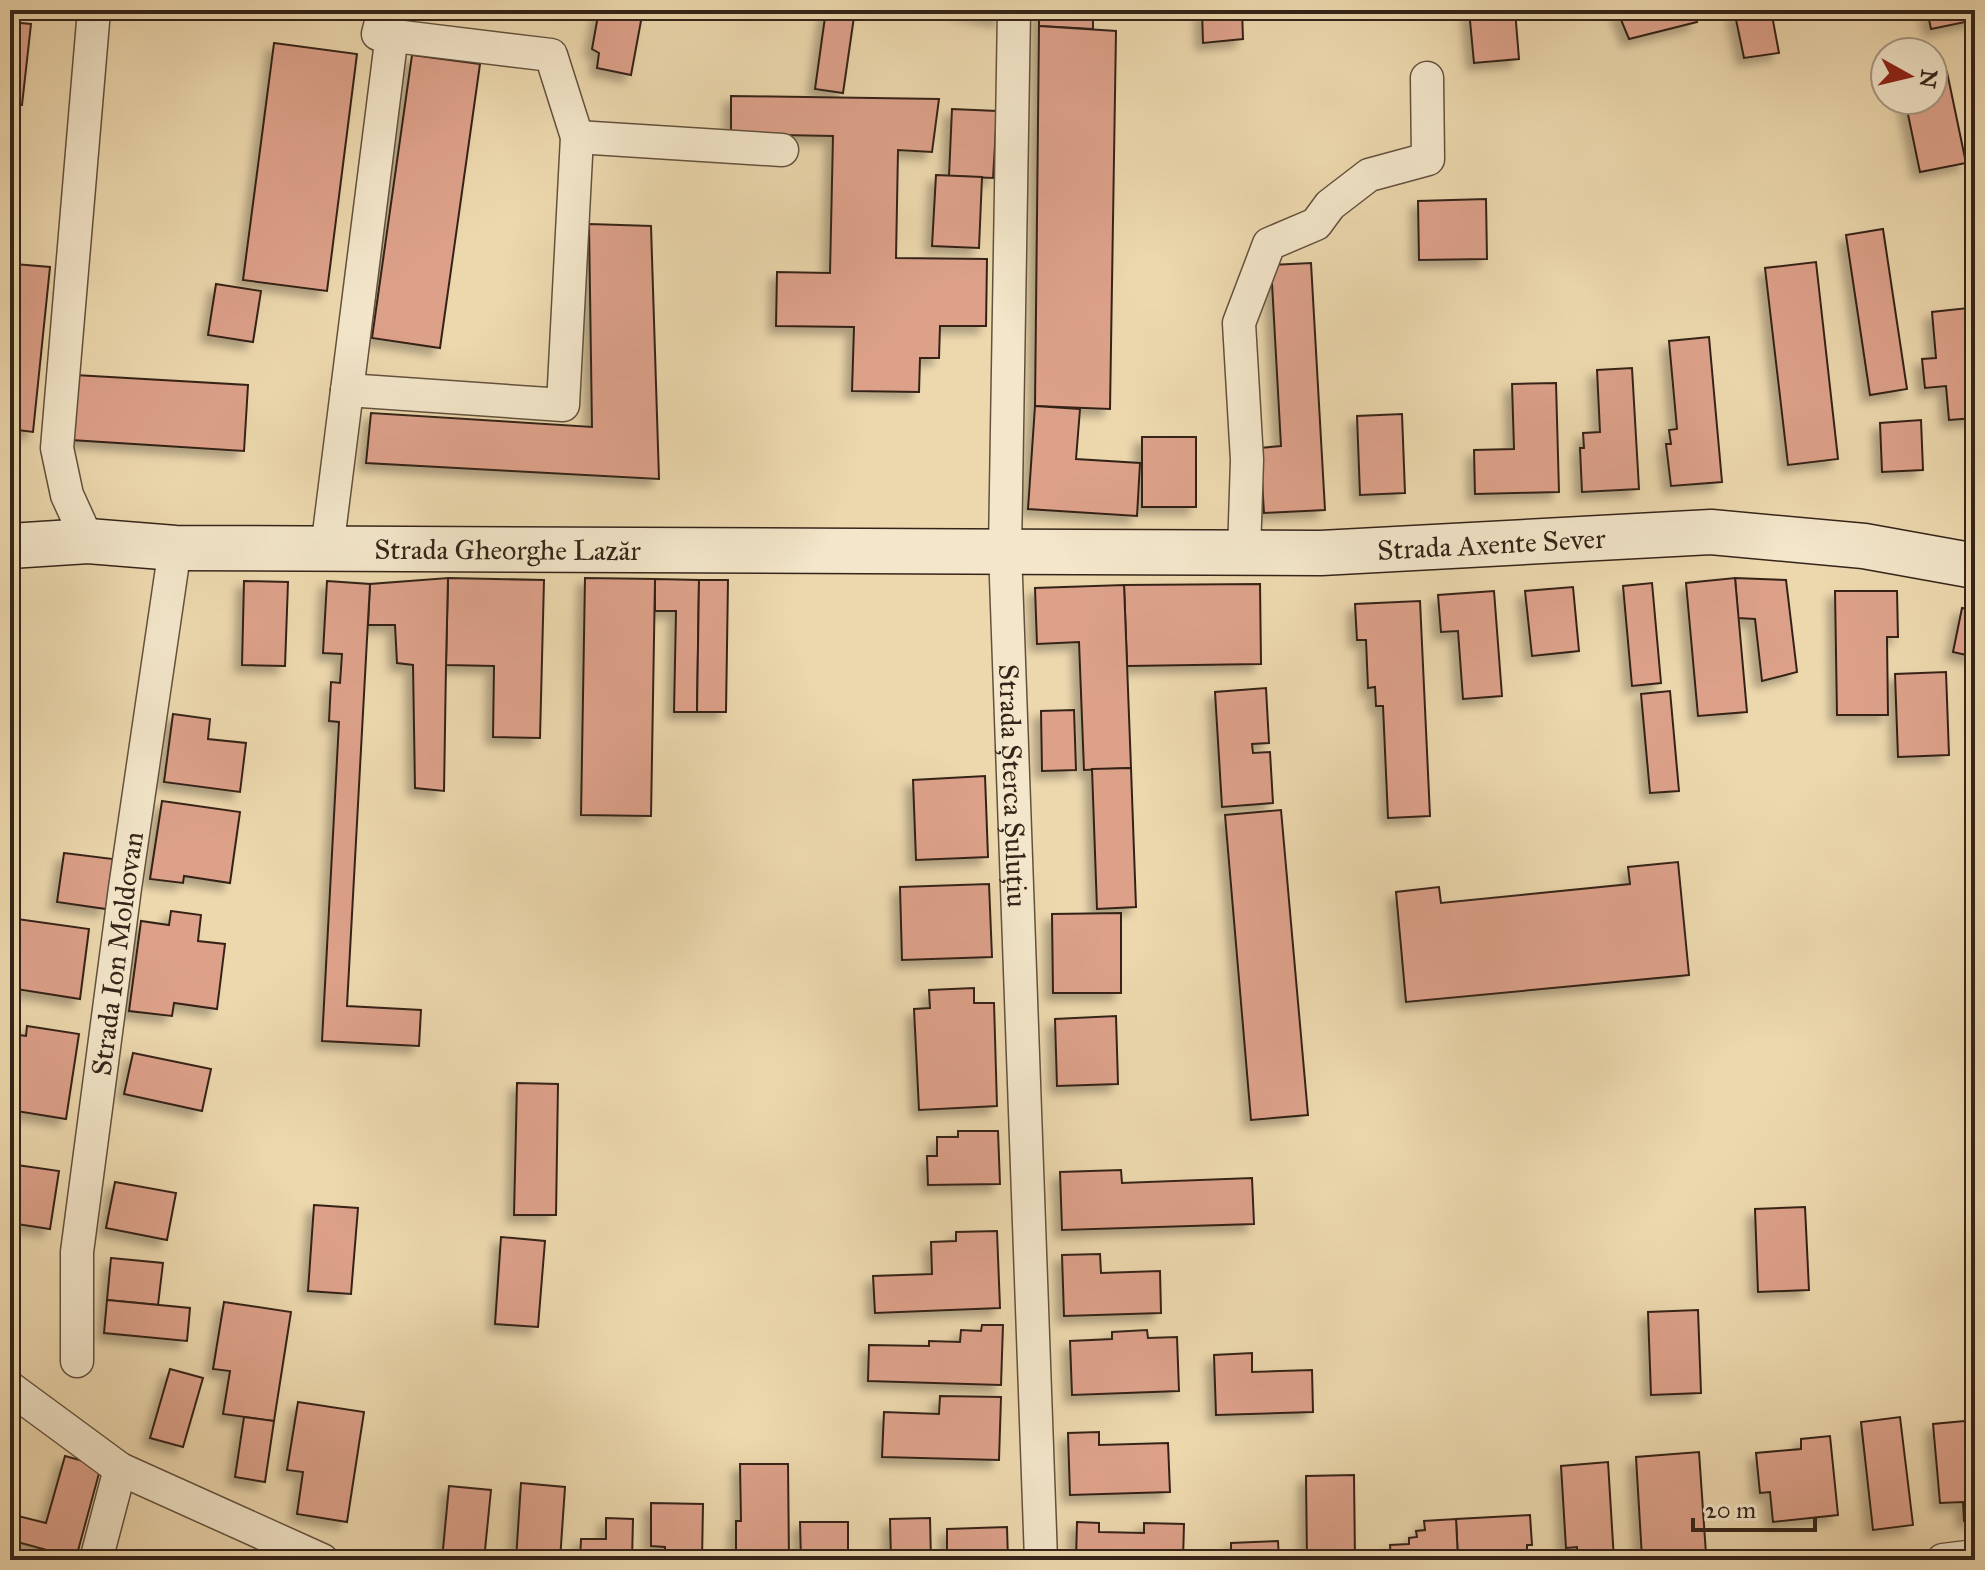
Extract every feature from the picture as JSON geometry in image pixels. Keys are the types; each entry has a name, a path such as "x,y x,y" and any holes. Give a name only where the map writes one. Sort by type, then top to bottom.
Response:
{"main road":[{"name":"Strada Axente Sever","path":"1005,550 1321,553 1711,532 1864,546 1975,566"},
{"name":"Strada Gheorghe Lazăr","path":"10,546 88,541 175,548 1005,550"}],"street":[{"path":"88,541 67,495 57,448 94,10"},
{"name":"Strada Șterca Șuluțiu","path":"1014,10 1005,550 1041,1560"},
{"path":"327,549 388,22 551,55 577,137 563,405 347,390"},
{"path":"1244,553 1247,460 1239,323 1269,244 1316,224 1330,205 1369,175 1428,159 1427,78"},
{"path":"577,137 782,150"},
{"name":"Strada Ion Moldovan","path":"77,1361 77,1252 125,888 175,548"},
{"path":"10,1388 120,1469 322,1560"},
{"path":"96,1560 120,1469"},
{"path":"1943,1560 1975,1556"}],"building":[{"path":"599,10 643,10 631,75 597,68 599,53 592,49"},
{"path":"826,10 855,10 843,93 815,89"},
{"path":"954,10 1002,10 1002,20"},
{"path":"1039,10 1093,10 1093,29 1039,26"},
{"path":"1202,10 1242,10 1243,39 1203,43"},
{"path":"1469,10 1515,10 1519,59 1474,63"},
{"path":"1617,10 1692,10 1697,22 1629,39"},
{"path":"1734,10 1771,10 1779,53 1744,58"},
{"path":"1927,10 1975,10 1975,20 1931,29"},
{"path":"10,22 31,24 22,105 10,104"},
{"path":"1039,26 1116,31 1110,409 1035,406"},
{"path":"274,43 357,54 327,291 243,280"},
{"path":"412,55 480,64 440,348 372,338"},
{"path":"1949,82 1966,163 1920,172 1908,116 1949,116"},
{"path":"731,96 939,99 932,152 898,150 896,258 987,259 986,326 940,326 939,358 920,358 919,392 852,391 854,327 776,326 777,272 830,273 833,136 731,134"},
{"path":"952,109 997,111 993,178 949,176"},
{"path":"936,175 982,177 979,248 932,246"},
{"path":"1486,199 1487,259 1419,260 1418,201"},
{"path":"589,224 651,226 659,479 366,463 371,413 592,427"},
{"path":"1883,229 1907,389 1870,395 1846,235"},
{"path":"1816,262 1838,459 1788,465 1765,268"},
{"path":"1311,263 1325,510 1264,513 1260,448 1281,446 1271,265"},
{"path":"14,264 50,267 33,432 10,429 10,299"},
{"path":"216,284 261,291 253,342 208,335"},
{"path":"1968,308 1969,317 1975,317 1975,418 1949,420 1946,386 1925,388 1922,359 1936,358 1932,312"},
{"path":"1709,337 1722,482 1671,486 1666,444 1671,444 1669,430 1677,429 1669,341"},
{"path":"1632,368 1639,489 1582,492 1580,448 1584,448 1583,433 1600,432 1597,370"},
{"path":"75,375 248,385 244,451 71,440"},
{"path":"1556,383 1559,492 1475,494 1474,450 1514,449 1512,384"},
{"path":"1035,406 1080,409 1076,459 1140,463 1137,516 1028,509"},
{"path":"1402,414 1405,493 1360,495 1357,416"},
{"path":"1921,420 1923,470 1882,472 1880,423"},
{"path":"1142,437 1196,437 1196,507 1142,507"},
{"path":"448,578 544,580 540,738 493,737 494,666 446,665"},
{"path":"448,578 444,791 415,788 413,665 397,663 395,625 368,625 370,584"},
{"path":"585,578 655,579 651,816 581,815"},
{"path":"1735,578 1786,580 1797,672 1762,681 1755,619 1738,618"},
{"path":"1735,578 1747,712 1698,716 1686,583"},
{"path":"655,579 699,580 697,712 674,712 676,611 655,611"},
{"path":"699,580 728,580 726,712 697,712"},
{"path":"244,581 288,582 285,666 242,665"},
{"path":"327,581 370,584 347,1006 421,1010 419,1046 322,1041 339,722 329,721 331,682 340,683 342,654 323,653"},
{"path":"1652,583 1661,683 1632,686 1623,586"},
{"path":"1260,584 1261,664 1127,666 1124,585"},
{"path":"1124,585 1131,768 1084,770 1079,642 1037,644 1035,588"},
{"path":"1573,587 1579,651 1532,656 1525,591"},
{"path":"1494,591 1502,696 1463,699 1458,631 1441,632 1438,595"},
{"path":"1835,591 1897,591 1898,637 1887,637 1888,715 1837,715"},
{"path":"1420,601 1430,816 1388,818 1383,706 1376,706 1375,687 1368,688 1366,640 1357,640 1355,604"},
{"path":"1962,608 1975,610 1975,657 1953,652"},
{"path":"1946,672 1949,755 1898,757 1895,674"},
{"path":"1266,688 1269,743 1252,744 1253,753 1270,752 1273,803 1222,807 1215,692"},
{"path":"1670,691 1679,791 1650,793 1641,694"},
{"path":"1074,710 1076,770 1042,771 1041,711"},
{"path":"173,714 210,719 208,739 246,743 240,792 164,782"},
{"path":"1131,768 1136,907 1097,909 1092,769"},
{"path":"985,776 988,857 916,860 913,780"},
{"path":"162,801 240,812 230,883 184,876 183,883 150,879"},
{"path":"1281,810 1308,1115 1251,1120 1225,815"},
{"path":"64,853 113,859 106,909 57,902"},
{"path":"1678,862 1689,975 1406,1002 1396,892 1439,887 1441,903 1630,884 1628,867"},
{"path":"989,884 992,957 902,960 900,887"},
{"path":"171,911 201,915 198,941 225,944 217,1009 174,1003 172,1016 129,1011 141,921 169,925"},
{"path":"1121,913 1121,993 1053,993 1052,914"},
{"path":"10,918 89,929 80,999 10,988"},
{"path":"974,988 974,1003 994,1003 997,1106 919,1110 914,1009 930,1008 929,990"},
{"path":"1116,1016 1118,1084 1057,1086 1055,1019"},
{"path":"27,1026 79,1034 66,1119 10,1110 10,1034 26,1036"},
{"path":"133,1053 211,1069 202,1111 124,1094"},
{"path":"517,1083 558,1084 556,1215 514,1215"},
{"path":"958,1131 998,1131 1000,1184 928,1185 927,1156 937,1156 937,1137 958,1137"},
{"path":"10,1164 59,1171 50,1229 10,1223"},
{"path":"1121,1170 1122,1183 1252,1178 1254,1224 1062,1230 1060,1172"},
{"path":"115,1182 176,1193 167,1240 106,1228"},
{"path":"314,1205 358,1208 351,1294 308,1291"},
{"path":"1805,1207 1809,1290 1758,1292 1755,1209"},
{"path":"997,1231 1000,1308 875,1313 873,1276 932,1274 931,1242 956,1241 956,1232"},
{"path":"501,1237 545,1241 538,1327 495,1324"},
{"path":"1100,1254 1101,1273 1160,1271 1161,1313 1064,1316 1062,1255"},
{"path":"111,1258 163,1263 158,1305 107,1300"},
{"path":"107,1300 190,1308 187,1341 104,1333"},
{"path":"224,1302 291,1312 274,1421 223,1414 230,1371 213,1369"},
{"path":"1698,1310 1701,1393 1651,1395 1648,1312"},
{"path":"982,1325 1003,1325 1001,1385 868,1381 869,1345 929,1346 929,1341 960,1342 961,1330 981,1331"},
{"path":"1147,1330 1148,1338 1177,1337 1179,1391 1072,1395 1070,1341 1112,1339 1112,1332"},
{"path":"1252,1353 1252,1372 1312,1370 1313,1412 1216,1415 1214,1355"},
{"path":"170,1369 203,1378 183,1447 150,1438"},
{"path":"940,1396 1001,1397 999,1460 882,1457 884,1412 939,1414"},
{"path":"298,1402 364,1412 347,1522 297,1514 303,1472 287,1470"},
{"path":"244,1417 274,1421 265,1482 235,1477"},
{"path":"1900,1417 1913,1525 1873,1530 1861,1422"},
{"path":"1975,1420 1975,1520 1964,1521 1963,1502 1940,1503 1933,1424"},
{"path":"1099,1432 1099,1445 1168,1443 1170,1492 1070,1495 1068,1433"},
{"path":"1830,1436 1838,1515 1773,1522 1770,1492 1760,1493 1756,1453 1801,1449 1801,1439"},
{"path":"1699,1452 1706,1554 1642,1558 1636,1457"},
{"path":"65,1456 101,1466 76,1558 10,1540 10,1514 46,1523"},
{"path":"1608,1462 1614,1560 1577,1560 1577,1547 1566,1548 1561,1466"},
{"path":"740,1464 788,1464 789,1560 736,1560 736,1521 741,1521"},
{"path":"1354,1475 1355,1560 1307,1560 1306,1476"},
{"path":"521,1483 565,1487 560,1560 516,1560"},
{"path":"449,1486 491,1490 484,1560 442,1560"},
{"path":"651,1503 703,1504 702,1560 665,1560 665,1547 651,1546"},
{"path":"1530,1515 1532,1545 1527,1545 1527,1560 1458,1560 1456,1519"},
{"path":"606,1518 633,1519 632,1560 580,1560 581,1539 606,1539"},
{"path":"930,1518 931,1560 891,1560 890,1519"},
{"path":"1456,1519 1458,1560 1391,1560 1390,1545 1409,1544 1409,1538 1417,1537 1416,1531 1425,1530 1424,1521"},
{"path":"800,1522 848,1522 848,1560 801,1560"},
{"path":"1077,1522 1099,1523 1099,1532 1144,1533 1144,1523 1184,1524 1183,1560 1076,1560"},
{"path":"1007,1527 1008,1560 931,1560 947,1559 947,1529"},
{"path":"1278,1541 1279,1560 1231,1560 1231,1543"}]}
